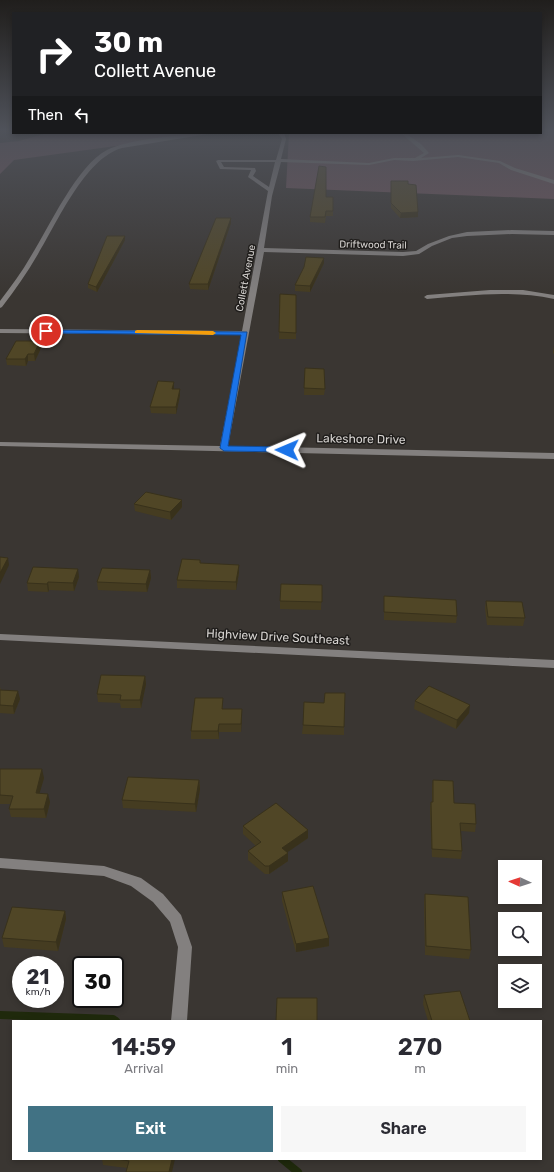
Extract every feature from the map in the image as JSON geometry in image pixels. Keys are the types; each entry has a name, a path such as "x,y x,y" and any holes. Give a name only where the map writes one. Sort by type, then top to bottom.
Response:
{"street":[{"path":"0,306 28,267 78,185"},
{"path":"261,185 271,190"},
{"name":"Collett Avenue","path":"224,448 272,185"},
{"name":"Driftwood Trail","path":"261,250 403,254 418,253 430,245 451,237 467,234 512,232 554,233"},
{"path":"427,297 525,292 554,297"},
{"path":"0,331 245,333"},
{"name":"Lakeshore Drive","path":"0,444 554,456"},
{"name":"Highview Drive Southeast","path":"0,637 554,664"},
{"path":"0,863 104,871 136,882 158,898 176,919 185,947 178,1020"}],"shaded area":[{"path":"286,185 554,185 554,199 286,188"}],"building":[{"path":"316,185 326,185 326,197 333,197 333,211 326,211 325,217 310,217"},
{"path":"391,185 416,185 418,212 401,213 391,203"},
{"path":"216,218 231,218 208,284 189,284"},
{"path":"107,236 125,236 96,287 88,284"},
{"path":"306,257 324,258 310,286 295,285 304,267"},
{"path":"280,294 296,295 296,333 279,332"},
{"path":"16,341 40,341 34,354 28,354 25,359 6,359"},
{"path":"305,368 324,369 325,389 304,388"},
{"path":"158,381 174,382 172,389 180,389 176,407 150,407"},
{"path":"146,492 182,500 170,512 134,504"},
{"path":"0,557 8,558 0,573"},
{"path":"182,559 200,560 200,563 239,565 236,582 177,580"},
{"path":"33,567 78,569 73,583 27,583"},
{"path":"102,568 150,570 146,584 97,582"},
{"path":"281,584 322,585 322,602 280,601"},
{"path":"384,596 456,600 457,616 384,612"},
{"path":"486,601 522,602 525,618 488,617"},
{"path":"101,675 145,676 140,700 120,700 121,695 97,694"},
{"path":"429,686 470,705 457,720 415,701"},
{"path":"0,690 18,691 13,706 0,705"},
{"path":"325,693 345,693 344,727 303,725 304,702 324,703"},
{"path":"195,698 223,698 222,709 242,709 241,724 219,724 218,731 191,731"},
{"path":"0,769 42,769 36,793 48,794 44,809 9,809 13,796 0,795"},
{"path":"128,777 199,780 195,804 122,800"},
{"path":"433,780 453,781 454,803 475,804 476,824 460,823 462,851 432,849 431,802 433,802"},
{"path":"276,803 308,830 282,848 288,853 269,866 265,866 248,851 261,842 243,826"},
{"path":"313,886 329,938 296,944 282,892"},
{"path":"425,894 468,897 471,950 426,946"},
{"path":"12,907 65,911 56,942 2,938"},
{"path":"460,991 470,1020 432,1020 424,995"},
{"path":"277,998 317,998 317,1020 276,1020"},
{"path":"123,1160 172,1160 169,1172 126,1172 129,1161"}],"waterway":[{"path":"0,1015 114,1020"},
{"path":"283,1160 298,1172"}],"slow traffic":[{"path":"137,332 213,333"}],"route":[{"path":"46,331 245,333 224,448 287,450"}]}
